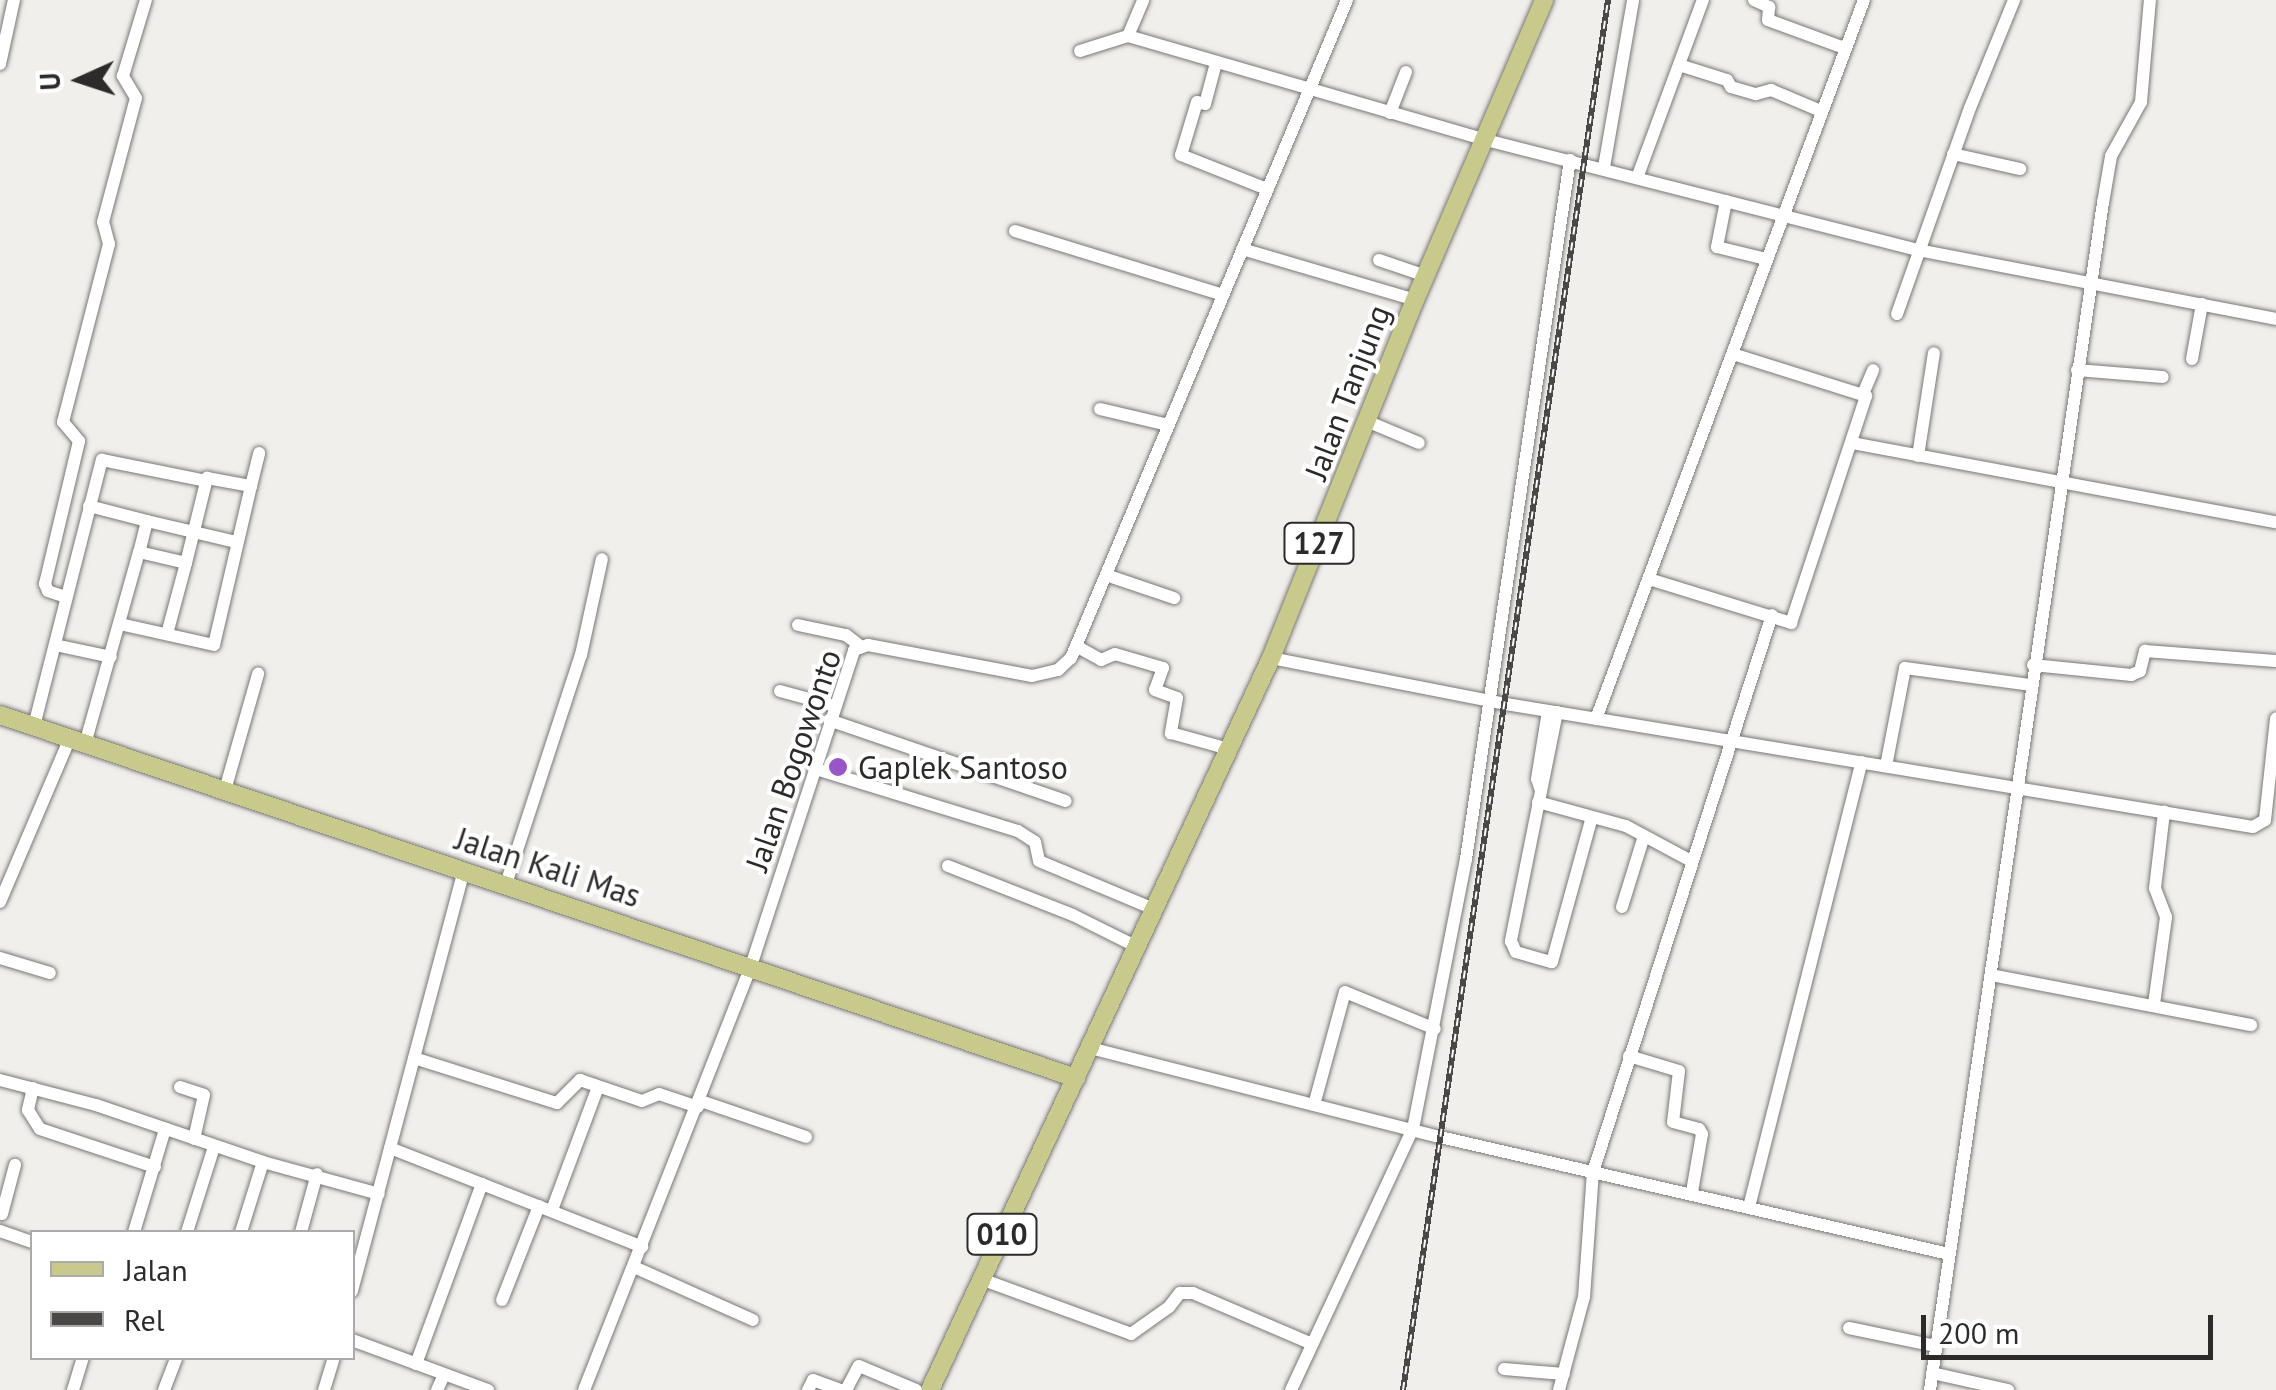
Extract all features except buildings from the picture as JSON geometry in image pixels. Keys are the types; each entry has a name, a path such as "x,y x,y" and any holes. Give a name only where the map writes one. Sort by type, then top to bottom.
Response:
{"main road":[{"name":"Jalan Tanjung","path":"1076,1078 1271,658 1415,300 1544,0"},
{"name":"Jalan Kali Mas","path":"0,714 1076,1078"},
{"name":"010","path":"930,1390 1076,1078"}],"street":[{"path":"66,597 45,588 80,438 63,426 64,416 109,244 102,224 136,98 123,76 146,0"},
{"path":"1128,36 1143,0"},
{"name":"Jalan Bogowonto","path":"584,1390 700,1104 751,966 829,720 860,646 1032,676 1058,670 1076,646 1348,0"},
{"path":"1604,167 1632,0"},
{"path":"1638,178 1703,0"},
{"path":"1754,0 1769,7 1768,20 1844,48"},
{"path":"1596,720 1864,0"},
{"path":"1897,314 1953,154 2014,0"},
{"path":"1930,1390 2077,370 2094,284 2111,156 2141,102 2150,0"},
{"path":"0,64 9,1"},
{"path":"1080,51 1128,36 1486,140 1918,250 2276,319"},
{"path":"1216,63 1205,104 1197,102 1181,156 1268,189"},
{"path":"1678,65 1728,80 1731,87 1756,94 1771,90 1821,111"},
{"path":"1390,113 1406,72"},
{"path":"1953,154 2020,168"},
{"path":"1290,1390 1412,1129 1435,1029 1489,701 1570,160"},
{"path":"1726,200 1717,246 1766,259"},
{"path":"1015,232 1223,294"},
{"path":"1242,248 1415,300"},
{"path":"1379,260 1426,276"},
{"path":"2192,359 2202,304"},
{"path":"1918,456 1934,353"},
{"path":"1732,354 1864,394"},
{"path":"1649,579 1792,623 1866,403 1864,394 1873,370"},
{"path":"2077,370 2163,377"},
{"path":"1100,409 1168,425"},
{"path":"1369,422 1419,443"},
{"path":"1852,444 2276,522"},
{"path":"120,624 214,645 259,454"},
{"path":"34,726 88,506 104,458 206,481 211,478 251,486"},
{"path":"167,634 206,481"},
{"path":"88,506 236,542"},
{"path":"0,902 6,867 78,741 111,658 147,521"},
{"path":"139,552 186,563"},
{"path":"506,884 581,656 602,559"},
{"path":"1106,575 1174,598"},
{"path":"1559,1390 1584,1297 1593,1172 1772,616"},
{"path":"798,625 846,635 860,646"},
{"path":"55,645 111,658"},
{"path":"1076,646 1101,660 1115,654 1162,668 1155,690 1178,698 1171,733 1229,750"},
{"path":"2033,664 2131,675 2140,670 2144,651 2276,661"},
{"path":"1271,658 1596,720 2260,825 2265,820 2276,718"},
{"path":"1886,766 1905,668 2030,684"},
{"path":"225,790 258,674"},
{"path":"780,691 834,706"},
{"path":"1552,711 1511,942 1516,952 1542,961 1554,958 1592,816"},
{"path":"829,720 1066,801"},
{"path":"1749,1207 1862,762"},
{"path":"816,769 1018,831 1035,842 1039,861 1156,910"},
{"path":"1539,795 1644,836 1691,861"},
{"path":"2154,1004 2166,917 2155,888 2164,812"},
{"path":"1622,908 1644,836"},
{"path":"948,866 1073,915 1138,947"},
{"path":"355,1280 464,870"},
{"path":"0,958 50,973"},
{"path":"1991,975 2252,1024"},
{"path":"1314,1105 1345,992 1435,1029"},
{"path":"1090,1048 1412,1129 1949,1254"},
{"path":"1629,1056 1678,1071 1673,1122 1699,1129 1702,1134 1692,1192"},
{"path":"414,1058 557,1103 580,1080 642,1101 659,1094 700,1104 806,1137"},
{"path":"0,1080 379,1194"},
{"path":"180,1087 204,1095 194,1139"},
{"path":"33,1088 28,1110 40,1128 155,1167"},
{"path":"502,1300 598,1088"},
{"path":"135,1230 165,1129"},
{"path":"188,1230 214,1147"},
{"path":"390,1148 642,1247"},
{"path":"242,1230 263,1162"},
{"path":"1,1216 15,1164"},
{"path":"301,1230 318,1174"},
{"path":"416,1364 482,1184"},
{"path":"0,1231 30,1241"},
{"path":"634,1268 753,1320"},
{"path":"982,1279 1130,1334 1170,1307 1180,1293 1193,1294 1312,1344"},
{"path":"1849,1328 1936,1346"},
{"path":"355,1341 488,1390"},
{"path":"73,1390 82,1360"},
{"path":"164,1390 175,1360"},
{"path":"324,1390 333,1360"},
{"path":"808,1390 815,1380 843,1390 859,1366 916,1390"},
{"path":"1504,1369 1564,1374"},
{"path":"1932,1374 2008,1390"},
{"path":"437,1390 444,1375"}],"railway":[{"path":"1403,1390 1608,0"}],"place":[{"name":"Gaplek Santoso","path":"838,767"}]}
